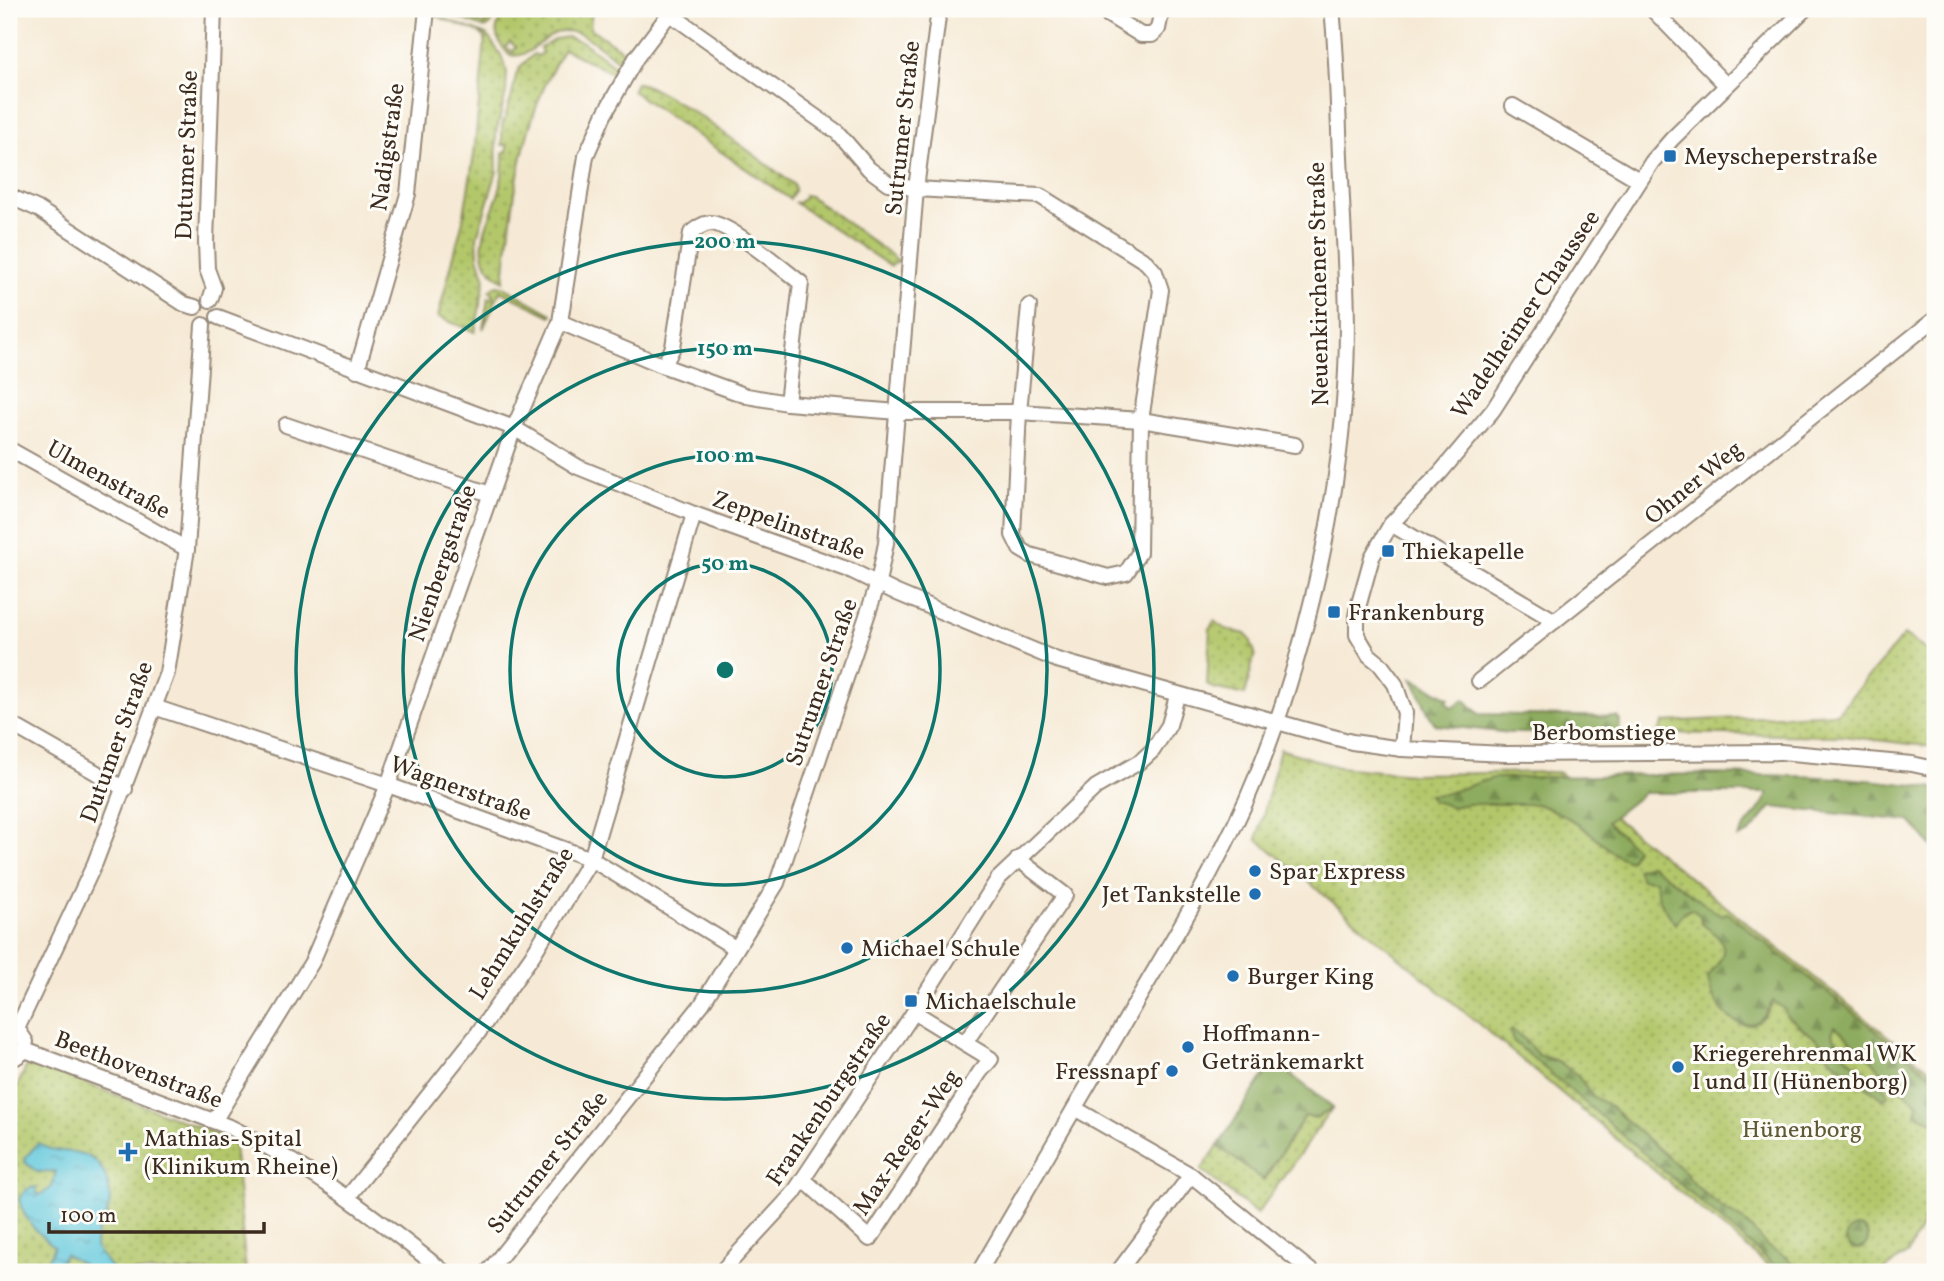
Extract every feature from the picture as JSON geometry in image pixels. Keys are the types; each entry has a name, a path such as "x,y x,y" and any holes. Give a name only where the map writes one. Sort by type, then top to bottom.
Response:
{"street":[{"name":"Dutumer Straße","path":"210,300 214,288 208,269 206,242 214,9"},
{"name":"Nadigstraße","path":"357,370 408,194 427,9"},
{"name":"Sutrumer Straße","path":"488,1272 702,1004 777,883 878,583 886,543 916,189 939,9"},
{"path":"1099,9 1142,35 1152,35 1158,29 1162,9"},
{"name":"Neuenkirchener Straße","path":"979,1272 1076,1109 1232,832 1276,722 1296,655 1316,577 1329,509 1343,414 1347,351 1332,9"},
{"path":"1652,9 1726,85"},
{"name":"Wadelheimer Chaussee","path":"1402,749 1405,713 1395,684 1361,644 1356,622 1372,557 1391,524 1440,473 1493,410 1639,180 1672,139 1805,9"},
{"path":"671,11 837,132 869,170 888,183 916,189 1040,196 1146,262 1155,272 1161,290 1141,420 1139,553 1126,573 1108,577 1030,555 1020,549 1013,535 1019,412 1029,306"},
{"name":"Nienbergstraße","path":"214,1121 312,962 388,785 514,428 560,322 586,156 604,115 636,58 671,11"},
{"path":"1513,106 1639,180"},
{"path":"9,195 38,209 184,304 195,307"},
{"path":"664,366 673,347 691,233 699,226 712,222 728,228 801,283 787,403"},
{"path":"210,300 218,307 218,317 212,324 203,325 195,318 195,307 201,301 210,300"},
{"name":"Zeppelinstraße","path":"218,317 514,428 578,467 694,514 852,571 1057,660 1276,722"},
{"name":"Ohner Weg","path":"1479,681 1935,319"},
{"path":"560,322 664,366 747,396 787,403 898,412 1019,412 1141,420 1295,445"},
{"name":"Dutumer Straße","path":"12,1031 95,863 167,673 187,549 203,325"},
{"path":"286,425 490,495"},
{"name":"Ulmenstraße","path":"9,449 187,549"},
{"name":"Lehmkuhlstraße","path":"348,1197 478,1033 532,956 591,859 694,514"},
{"path":"1391,524 1555,621"},
{"name":"Frankenburgstraße","path":"720,1272 793,1195 998,879 1096,787 1141,761 1153,750 1169,725 1177,695"},
{"name":"Wagnerstraße","path":"154,707 388,785 591,859 735,948"},
{"name":"Berbomstiege","path":"1276,722 1352,742 1402,749 1519,754 1781,752 1912,764 1935,769"},
{"path":"9,723 125,789"},
{"name":"Max-Reger-Weg","path":"965,1043 1065,895 1018,859"},
{"name":"Max-Reger-Weg","path":"803,1179 870,1239 991,1059 914,1012"},
{"path":"9,1057 19,1056 25,1050 25,1038 12,1031"},
{"name":"Beethovenstraße","path":"25,1050 214,1121 252,1138 348,1197 444,1272"},
{"path":"1076,1109 1191,1175 1312,1272"},
{"path":"1118,1272 1191,1175"}],"green space":[{"path":"434,9 445,9 484,24 491,9 498,9 490,25 485,28"},
{"path":"504,9 592,9 590,28 626,53 621,61 617,60 590,39 569,31 550,36 526,53 509,55 516,47 510,42 506,47 510,50 507,53 496,31"},
{"path":"434,15 487,35 501,55 507,72 506,93 496,133 497,171 477,237 478,256 485,279 475,332 438,317 463,220 474,155 485,38 480,33"},
{"path":"567,37 583,42 617,68 614,74 564,49 549,76 528,132 521,161 504,281 492,272 485,262 483,251 486,228 500,187 503,153 507,152 507,145 502,145 502,126 521,66 534,54 538,56 542,53 540,48 556,39"},
{"path":"636,83 649,87 691,110 781,175 794,185 795,190 790,199 632,91"},
{"path":"804,195 810,196 899,261 890,266 794,202 798,203"},
{"path":"496,285 552,314 551,316 500,291 483,329 488,298 492,299 493,293 489,291"},
{"path":"1214,621 1226,629 1245,634 1250,639 1255,653 1245,695 1213,688 1207,684 1210,628"},
{"path":"1904,635 1935,656 1935,747 1843,736 1658,733 1664,722 1837,713"},
{"path":"1412,678 1449,698 1446,701 1452,708 1464,699 1479,714 1617,717 1620,721 1619,733 1511,733 1436,725"},
{"name":"Hünenborg","path":"1280,749 1338,767 1412,774 1558,772 1935,1074 1935,1200 1908,1253 1881,1272 1776,1272 1257,839"},
{"path":"1705,774 1849,779 1935,788 1935,850 1910,821 1771,807 1750,833 1738,838 1768,793 1644,793 1607,822 1636,849 1630,861 1613,852 1572,820 1537,804 1467,804 1453,807 1433,801 1429,795 1444,794 1493,778"},
{"path":"1651,865 1720,915 1728,913 1935,1078 1935,1122 1916,1114 1918,1104 1835,1026 1832,1033 1844,1054 1886,1089 1888,1095 1884,1100 1829,1057 1821,1043 1773,1001 1765,1015 1755,1023 1734,1021 1725,1014 1711,991 1708,977 1723,953 1721,942 1701,923 1700,915 1691,909 1683,913 1675,924 1659,899 1655,880 1641,879 1637,869"},
{"path":"1512,1030 1538,1055 1558,1061 1577,1075 1594,1097 1611,1107 1684,1171 1695,1185 1726,1211 1742,1219 1767,1246 1786,1257 1801,1272 1782,1272 1513,1041 1510,1032"},
{"path":"1273,1061 1333,1107 1317,1118 1305,1116 1263,1180 1218,1146"},
{"name":"Mathias-Spital (Klinikum Rheine)","path":"36,1064 219,1135 234,1144 246,1272 9,1272 9,1104 26,1067"},
{"path":"1333,1107 1257,1214 1201,1170 1218,1146 1264,1180 1305,1116 1318,1118"},
{"path":"1857,1227 1865,1230 1868,1238 1865,1246 1857,1249 1849,1246 1846,1238 1849,1230"}],"water":[{"path":"38,1143 49,1149 85,1155 103,1171 109,1187 110,1203 96,1235 95,1247 114,1272 86,1272 85,1266 65,1254 54,1272 43,1272 54,1246 32,1226 19,1199 30,1188 36,1187 37,1194 42,1194 52,1187 56,1171 37,1172 25,1162"}],"place":[{"name":"Meyscheperstraße","path":"1670,156"},
{"name":"Thiekapelle","path":"1388,551"},
{"name":"Frankenburg","path":"1334,612"},
{"name":"Spar Express","path":"1255,871"},
{"name":"Jet Tankstelle","path":"1255,894"},
{"name":"Michael Schule","path":"847,948"},
{"name":"Burger King","path":"1233,976"},
{"name":"Michaelschule","path":"911,1001"},
{"name":"Hoffmann- Getränkemarkt","path":"1188,1047"},
{"name":"Kriegerehrenmal WK I und II (Hünenborg)","path":"1678,1067"},
{"name":"Fressnapf","path":"1172,1071"},
{"name":"Mathias-Spital (Klinikum Rheine)","path":"128,1152"}]}
